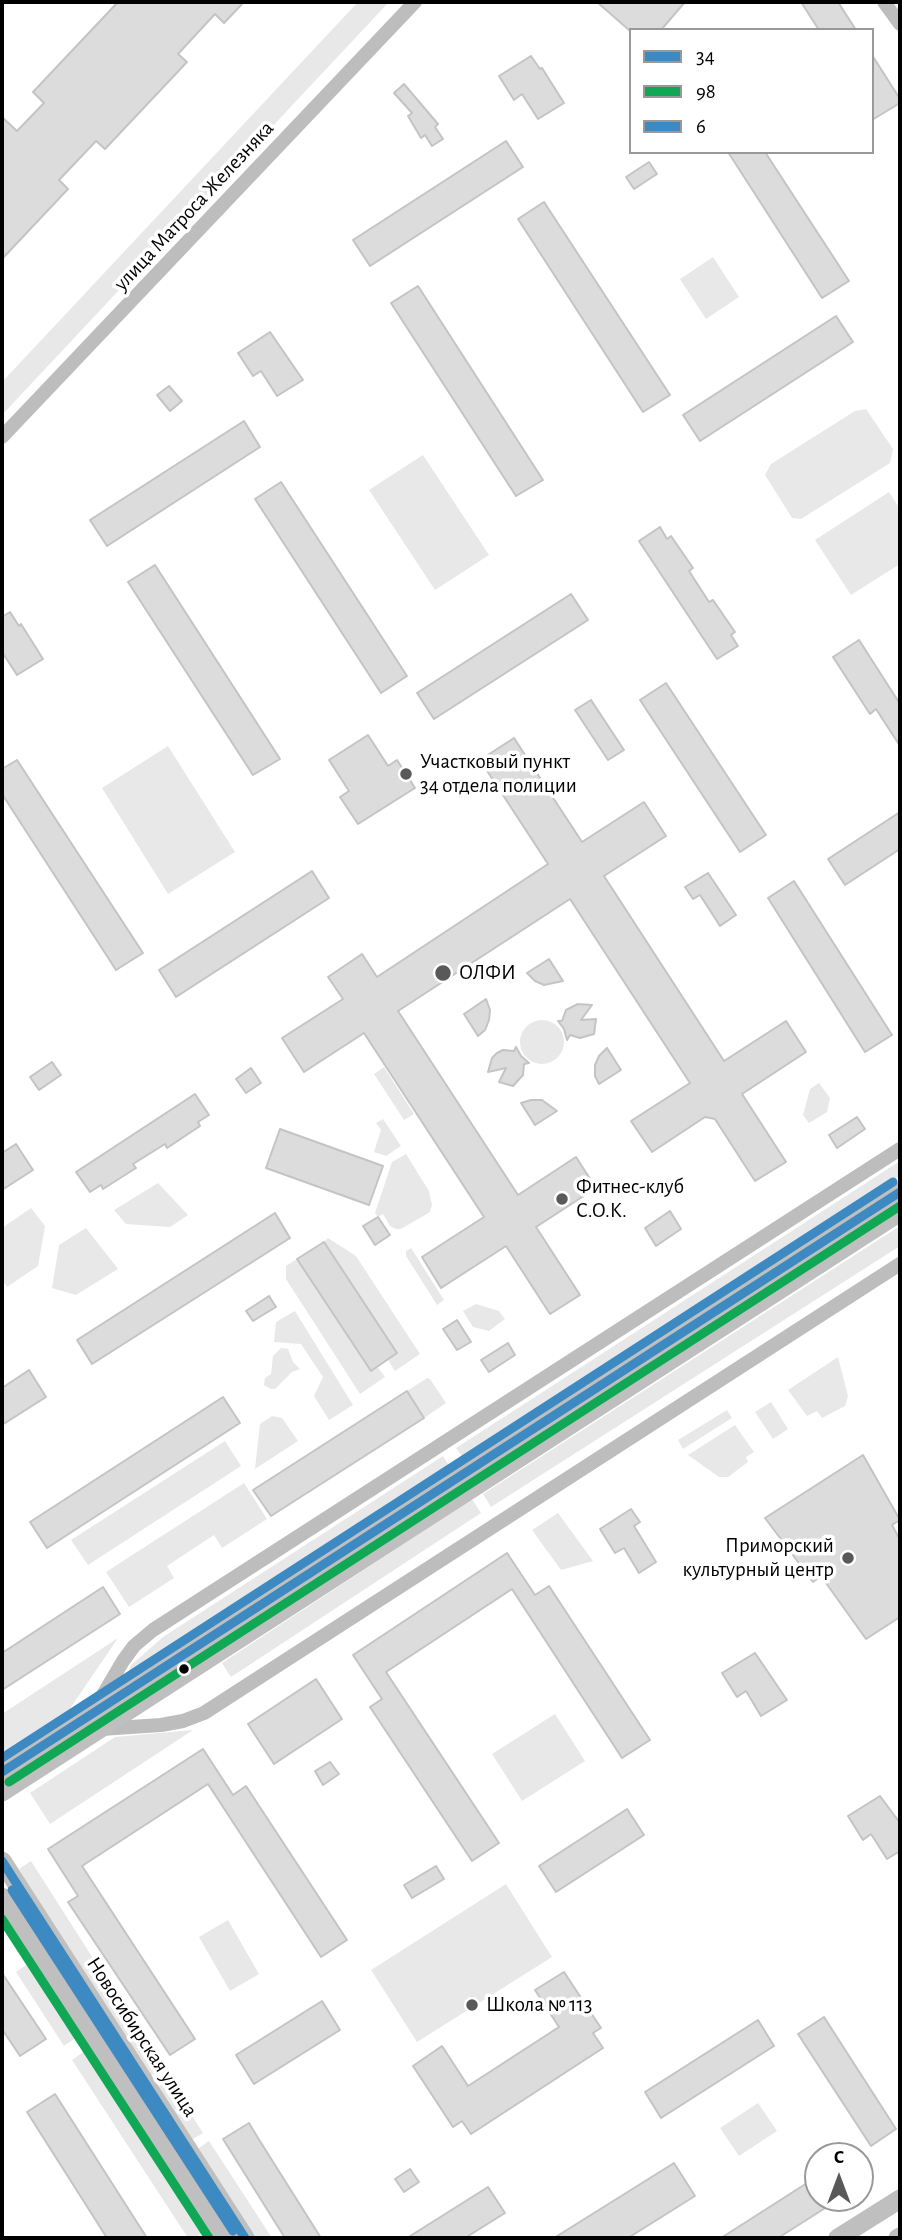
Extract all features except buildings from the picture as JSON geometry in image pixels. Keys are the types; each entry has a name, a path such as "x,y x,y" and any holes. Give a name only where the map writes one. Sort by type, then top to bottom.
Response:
{"main road":[{"path":"2,1792 95,1722 900,1192"},
{"path":"2,1772 95,1722 900,1212"},
{"name":"Новосибирская улица","path":"2,1861 245,2238"},
{"name":"Новосибирская улица","path":"2,1897 223,2238"},
{"path":"838,2238 900,2199"}],"street":[{"name":"улица Матроса Железняка","path":"2,437 415,2"},
{"path":"884,2 900,24"},
{"path":"900,1149 153,1630 134,1646 122,1661 95,1722 161,1725 204,1713 900,1264"}],"shaded area":[{"path":"358,2 389,2 2,415 2,382"},
{"path":"713,257 739,297 706,319 680,279"},
{"path":"866,409 893,449 890,463 801,519 792,518 765,475 771,464 855,411"},
{"path":"423,455 489,555 435,590 369,490"},
{"path":"889,492 900,509 900,564 851,595 815,540"},
{"path":"168,746 235,852 168,894 102,788"},
{"path":"542,1020 557,1027 564,1042 557,1057 542,1064 527,1057 520,1042 527,1027"},
{"path":"384,1067 414,1114 404,1120 374,1074"},
{"path":"819,1083 830,1098 827,1112 809,1123 803,1115 810,1089"},
{"path":"383,1119 401,1146 386,1156 374,1152 381,1130 376,1123"},
{"path":"406,1154 429,1191 432,1205 430,1212 401,1229 396,1229 390,1226 383,1214 378,1217 375,1213 392,1162"},
{"path":"900,1161 900,1176 463,1458 456,1448"},
{"path":"158,1183 188,1215 170,1227 126,1224 114,1210"},
{"path":"31,1208 45,1226 38,1266 7,1287 2,1279 2,1228"},
{"path":"900,1226 900,1246 491,1507 483,1494"},
{"path":"86,1228 118,1269 76,1295 52,1288 59,1245"},
{"path":"328,1238 356,1256 420,1354 395,1371 388,1360 397,1353 324,1242"},
{"path":"411,1248 444,1300 437,1305 406,1256 406,1251"},
{"path":"297,1259 385,1377 360,1394 286,1279 286,1266"},
{"path":"476,1304 499,1311 505,1319 489,1331 473,1327 463,1311"},
{"path":"295,1311 353,1405 329,1420 314,1396 323,1377 301,1344 274,1342 276,1322"},
{"path":"281,1348 288,1349 293,1362 300,1369 292,1372 275,1389 271,1389 264,1385 265,1378 271,1374 273,1356"},
{"path":"838,1357 848,1396 845,1406 822,1418 817,1411 807,1416 788,1390"},
{"path":"427,1378 446,1403 424,1418 407,1391"},
{"path":"771,1402 788,1429 773,1439 755,1412"},
{"path":"727,1410 732,1418 683,1449 678,1440"},
{"path":"272,1416 282,1418 298,1441 255,1469 260,1424"},
{"path":"735,1425 754,1452 746,1457 748,1462 728,1477 719,1477 688,1455"},
{"path":"225,1441 241,1466 88,1565 71,1540"},
{"path":"443,1456 450,1467 129,1673 130,1666 163,1637"},
{"path":"244,1483 267,1519 222,1548 214,1535 167,1566 174,1578 129,1607 106,1572"},
{"path":"472,1499 481,1513 231,1677 222,1663"},
{"path":"558,1513 593,1561 561,1570 532,1530"},
{"path":"118,1638 67,1713 2,1755 2,1714"},
{"path":"555,1714 585,1761 522,1801 492,1754"},
{"path":"193,1730 50,1824 30,1793 115,1737"},
{"path":"31,1861 163,2068 149,2077 39,1906 19,1869"},
{"path":"506,1884 552,1957 417,2042 371,1970"},
{"path":"228,1920 259,1974 230,1991 199,1937"},
{"path":"29,1963 77,2037 64,2046 16,1972"},
{"path":"86,2050 204,2232 195,2238 188,2238 72,2060"},
{"path":"169,2079 203,2133 190,2141 156,2088"},
{"path":"758,2103 777,2131 739,2156 720,2128"},
{"path":"209,2141 272,2238 253,2238 196,2150"}],"transit line":[{"name":"6","path":"2,1758 893,1182"},
{"name":"34","path":"2,1772 900,1192"},
{"name":"98","path":"9,1782 900,1206"},
{"name":"34","path":"2,1861 245,2238"},
{"name":"6","path":"12,1890 233,2231"},
{"name":"98","path":"2,1919 209,2238"}],"place":[{"name":"Участковый пункт 34 отдела полиции","path":"406,774"},
{"name":"ОЛФИ","path":"443,973"},
{"name":"Фитнес-клуб С.О.К.","path":"562,1199"},
{"name":"Приморский культурный центр","path":"848,1558"},
{"name":"Школа № 113","path":"472,2005"}]}
